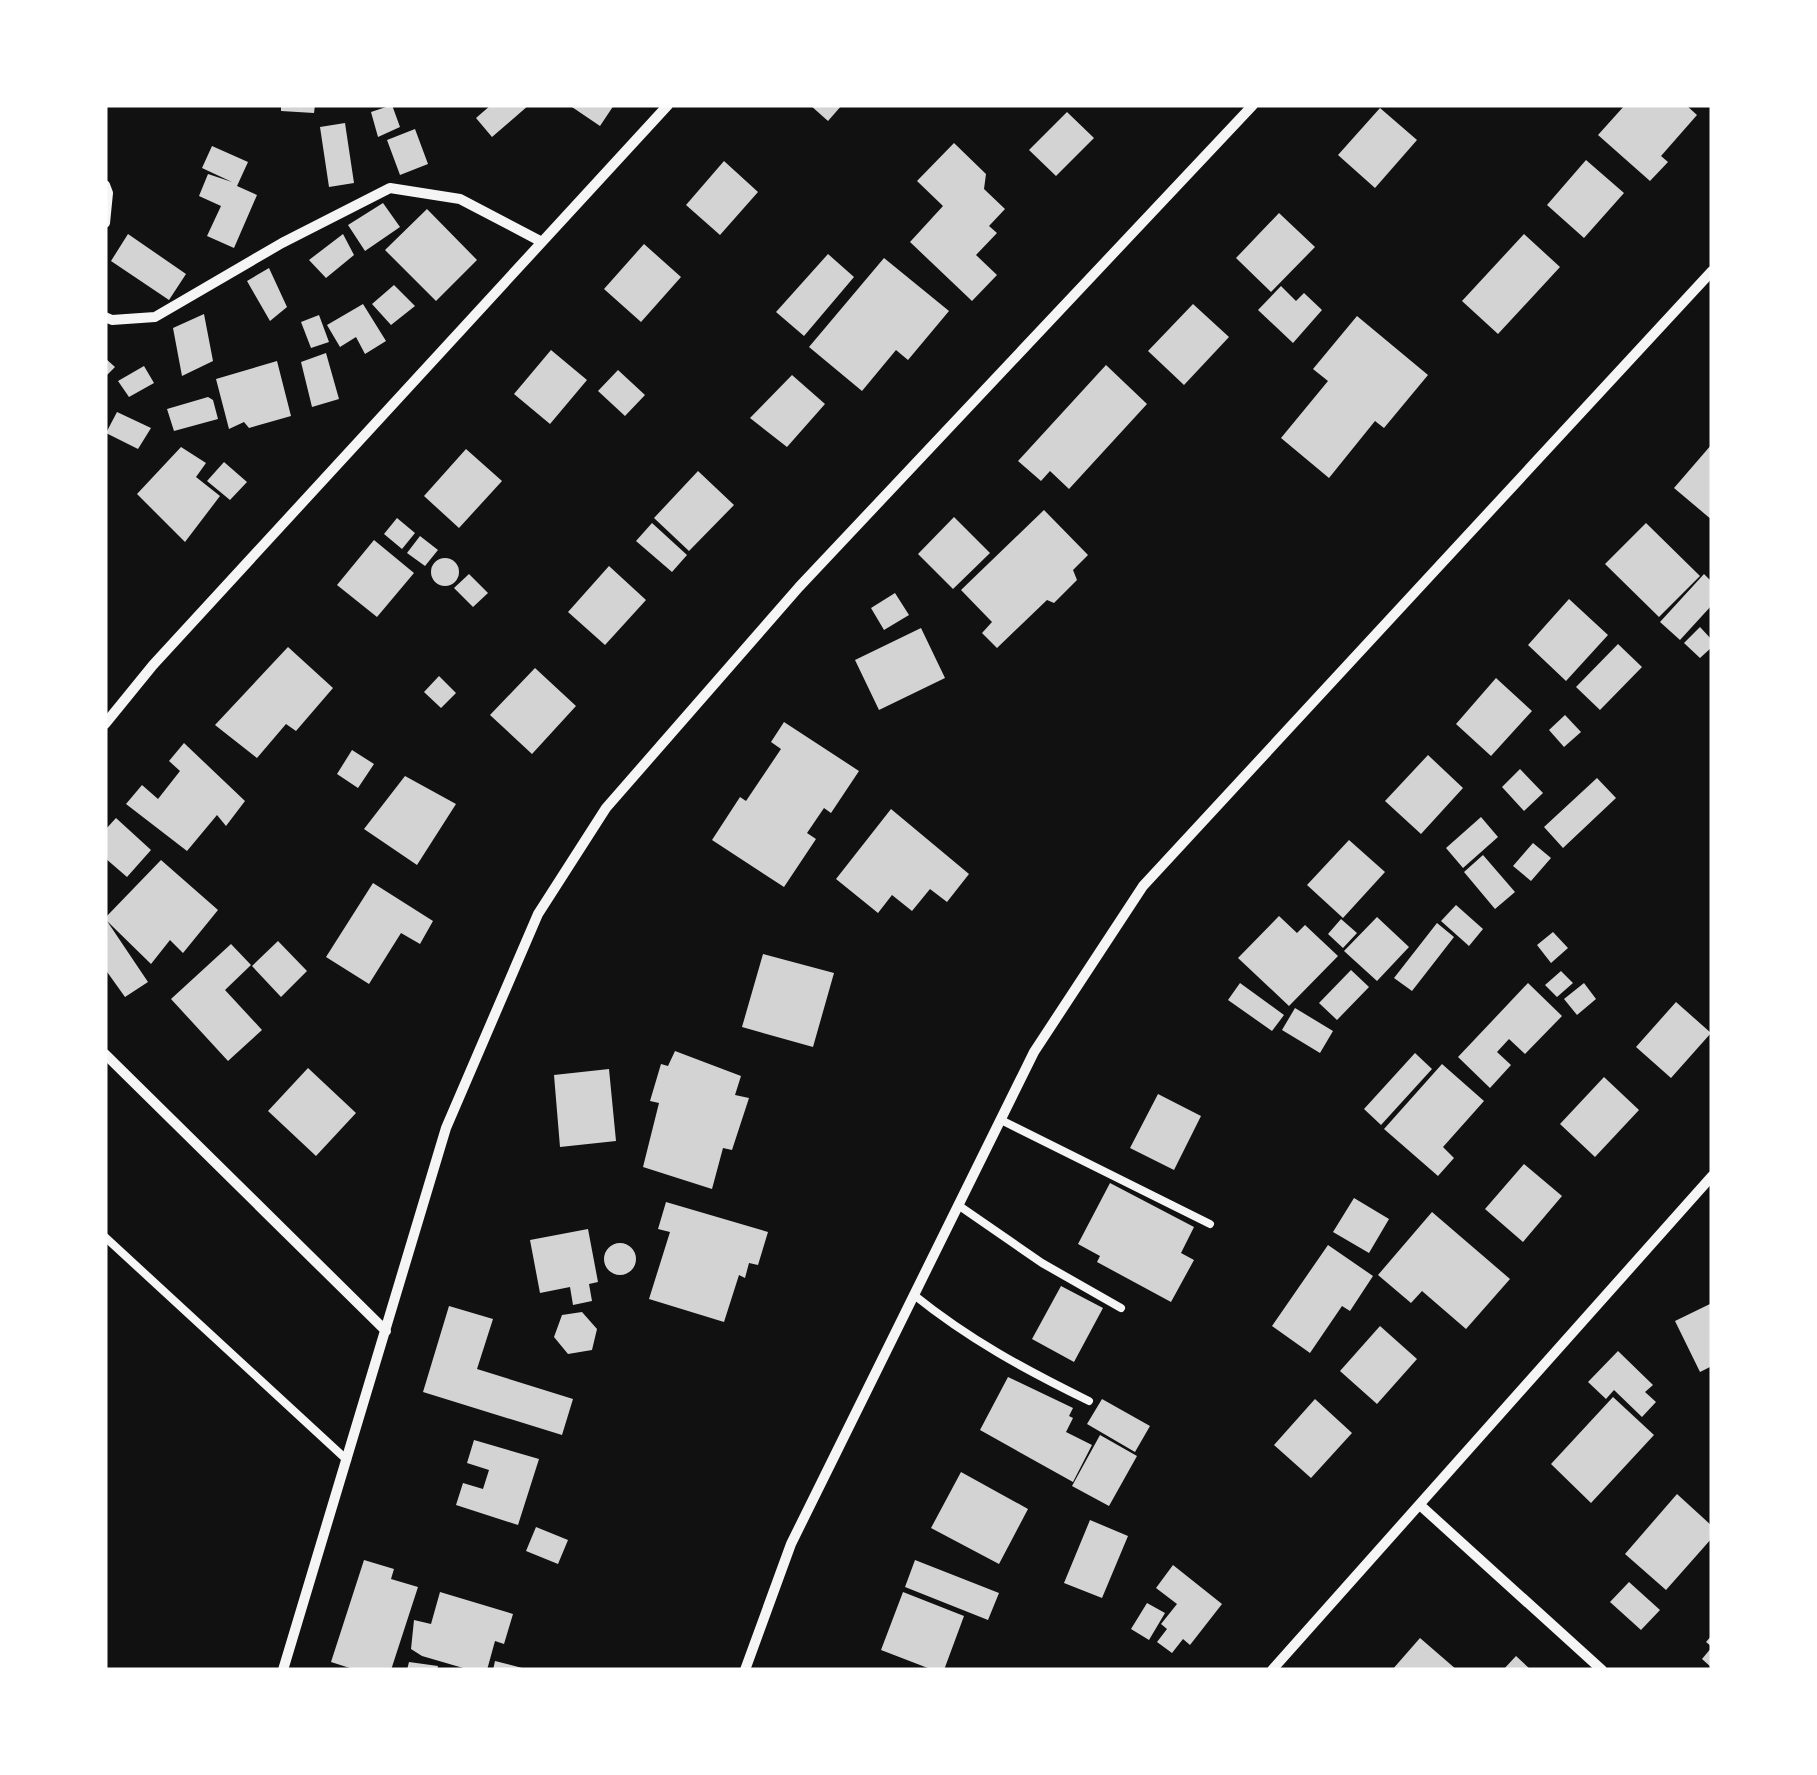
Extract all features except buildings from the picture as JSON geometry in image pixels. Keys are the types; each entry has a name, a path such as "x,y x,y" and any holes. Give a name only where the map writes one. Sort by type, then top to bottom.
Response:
{"street":[{"path":"105,724 153,666 668,105"},
{"path":"283,1670 446,1128 538,914 606,808 800,587 1253,105"},
{"path":"105,184 105,224"},
{"path":"105,317 154,317 282,243 390,188 460,200 542,242"},
{"path":"745,1670 790,1544 1034,1052 1143,886 1712,270"},
{"path":"105,1054 386,1331"},
{"path":"1272,1670 1712,1176"},
{"path":"1421,1506 1602,1670"}],"lane":[{"path":"1002,1120 1210,1224"},
{"path":"958,1204 1042,1263 1121,1308"},
{"path":"105,1237 346,1460"},
{"path":"914,1295 956,1329 1004,1359 1089,1400"}]}
